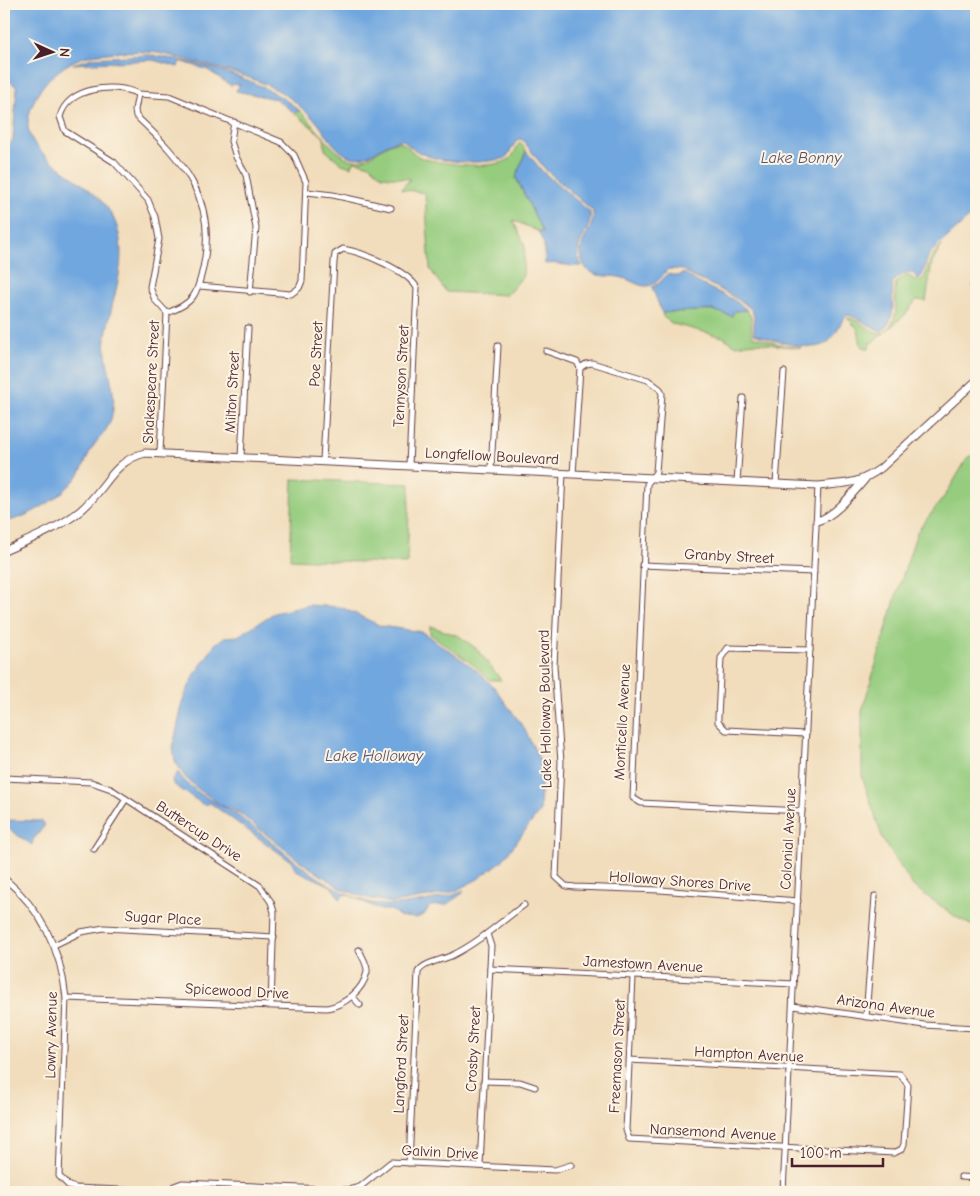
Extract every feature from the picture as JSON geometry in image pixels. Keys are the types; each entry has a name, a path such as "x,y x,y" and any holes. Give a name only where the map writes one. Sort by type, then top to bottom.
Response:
{"street":[{"name":"Shakespeare Street","path":"138,94 130,90 106,88 84,93 72,100 62,110 61,124 65,130 114,162 148,200 155,217 159,239 150,287 155,300 167,312 160,452"},
{"path":"138,94 169,96 234,122 276,140 288,148 300,164 307,192 302,281 299,288 291,294 250,292 199,286 207,242 204,211 198,191 177,158 136,116 135,110 138,94"},
{"path":"234,122 232,142 251,192 256,228 250,292"},
{"path":"307,192 333,195 391,208"},
{"name":"Tennyson Street","path":"340,250 348,249 394,269 410,278 417,288 409,465"},
{"name":"Poe Street","path":"323,461 334,262 336,254 340,250"},
{"name":"Shakespeare Street","path":"167,312 190,301 199,286"},
{"path":"973,286 976,294"},
{"name":"Milton Street","path":"241,457 248,328"},
{"path":"491,470 498,346"},
{"path":"546,351 577,362 580,368 574,474"},
{"name":"Monticello Avenue","path":"580,368 592,363 648,380 660,389 662,394 656,472 647,484 633,798 641,803 802,811"},
{"path":"776,484 784,372"},
{"name":"Longfellow Boulevard","path":"4,551 79,512 98,494 126,459 145,453 160,452 818,486 843,485 866,479 976,381"},
{"path":"738,482 743,398"},
{"name":"Lake Holloway Boulevard","path":"560,883 556,878 555,871 561,762 554,666 563,473"},
{"path":"817,522 823,520 837,508 866,479"},
{"name":"Colonial Avenue","path":"783,1192 818,486"},
{"name":"Granby Street","path":"642,564 814,572"},
{"path":"806,734 726,730 718,722 718,716 721,658 728,648 810,650"},
{"name":"Buttercup Drive","path":"4,778 91,782 111,789 260,886 271,902 274,912 271,1005"},
{"path":"94,849 126,800"},
{"name":"Lowry Avenue","path":"4,878 33,906 54,945 62,974 66,998 58,1170 63,1181 76,1188 163,1192"},
{"name":"Holloway Shores Drive","path":"560,883 575,887 660,890 798,901"},
{"path":"866,1017 875,896"},
{"path":"487,934 524,905"},
{"name":"Sugar Place","path":"54,945 81,932 104,928 274,937"},
{"name":"Langford Street","path":"409,1163 417,977 420,967 456,953 487,934"},
{"name":"Crosby Street","path":"480,1166 491,946 487,934"},
{"path":"359,950 366,965 367,973 352,996 360,1005"},
{"name":"Jamestown Avenue","path":"490,969 794,984"},
{"name":"Freemason Street","path":"627,1136 633,976"},
{"name":"Spicewood Drive","path":"66,998 327,1008 343,1003 352,996"},
{"name":"Arizona Avenue","path":"793,1006 866,1017 976,1028"},
{"name":"Hampton Avenue","path":"629,1060 900,1074 906,1080 904,1144 898,1152 888,1153"},
{"path":"484,1080 520,1082 536,1087"},
{"name":"Nansemond Avenue","path":"627,1136 633,1140 888,1153"},
{"name":"Galvin Drive","path":"170,1192 174,1186 182,1183 348,1190 360,1187 390,1162 555,1170 571,1165"},
{"path":"961,1177 976,1178"}],"green space":[{"path":"300,111 306,117 321,134 293,112"},
{"path":"324,138 339,153 353,160 371,156 387,145 399,142 420,157 428,160 464,165 489,165 508,160 512,157 520,142 526,151 516,178 544,234 513,220 525,246 523,276 507,295 446,292 430,269 425,193 401,189 410,179 382,176 370,165 355,161 351,167 342,164 325,150"},
{"path":"942,245 932,263 926,301 916,300 906,314 885,332 890,327 895,315 896,282 907,275 917,281 924,279 932,256"},
{"path":"712,310 732,316 734,311 747,310 751,317 752,336 785,346 801,348 758,343 735,345 723,337 673,324 663,317 662,313"},
{"path":"847,318 857,320 874,331 884,333 872,343 870,342 869,349 861,346 858,329"},
{"path":"976,455 976,928 956,917 913,886 883,840 862,776 862,711 917,532 946,494 968,457"},
{"path":"293,479 410,484 407,564 290,559"},
{"path":"430,626 459,636 477,649 501,680 490,680 475,666 430,634"}],"water":[{"name":"Lake Bonny","path":"4,4 976,4 976,216 973,214 929,254 922,276 918,279 913,273 907,272 893,281 892,314 882,331 847,315 827,343 812,347 802,346 754,334 752,310 744,303 716,287 691,276 684,270 668,269 660,279 648,286 623,278 592,273 583,263 581,249 592,223 593,211 545,169 522,139 517,140 506,158 481,162 437,159 412,148 404,140 391,143 372,154 359,158 352,157 336,147 316,121 287,96 256,80 174,56 155,53 120,52 86,56 65,66 46,82 30,110 28,125 29,132 35,143 44,154 106,206 114,219 119,234 121,263 105,344 114,401 112,417 107,428 91,450 81,471 67,488 47,504 25,516 4,522 4,148 13,140 17,87 4,77"},
{"path":"149,55 188,62 229,73 267,89 285,99 300,111 293,112 276,99 236,91 240,84 230,85 208,70 180,61 178,67 153,60 73,64 92,58"},
{"path":"526,151 542,171 590,212 590,220 578,251 582,266 545,264 544,244 538,231 543,233 516,177"},
{"path":"684,273 740,304 747,310 734,311 732,316 712,310 662,313 652,287 668,274 678,276"},
{"name":"Lake Holloway","path":"309,605 341,607 381,626 422,632 474,668 494,687 524,728 542,765 540,811 502,861 478,879 453,892 392,903 363,897 340,888 300,861 239,813 221,805 198,789 185,777 175,761 173,746 184,697 195,674 216,643 225,637 238,636 274,613"},
{"path":"178,772 191,787 238,816 312,873 350,895 343,895 340,899 331,886 296,870 292,862 210,803 204,805 173,784 172,780"},
{"path":"4,820 42,821 45,825 33,840 32,845 4,826"},
{"path":"463,890 463,893 446,905 430,906 424,915 416,918 401,917 391,910 381,910 354,897 374,903 394,905 454,895"}]}
